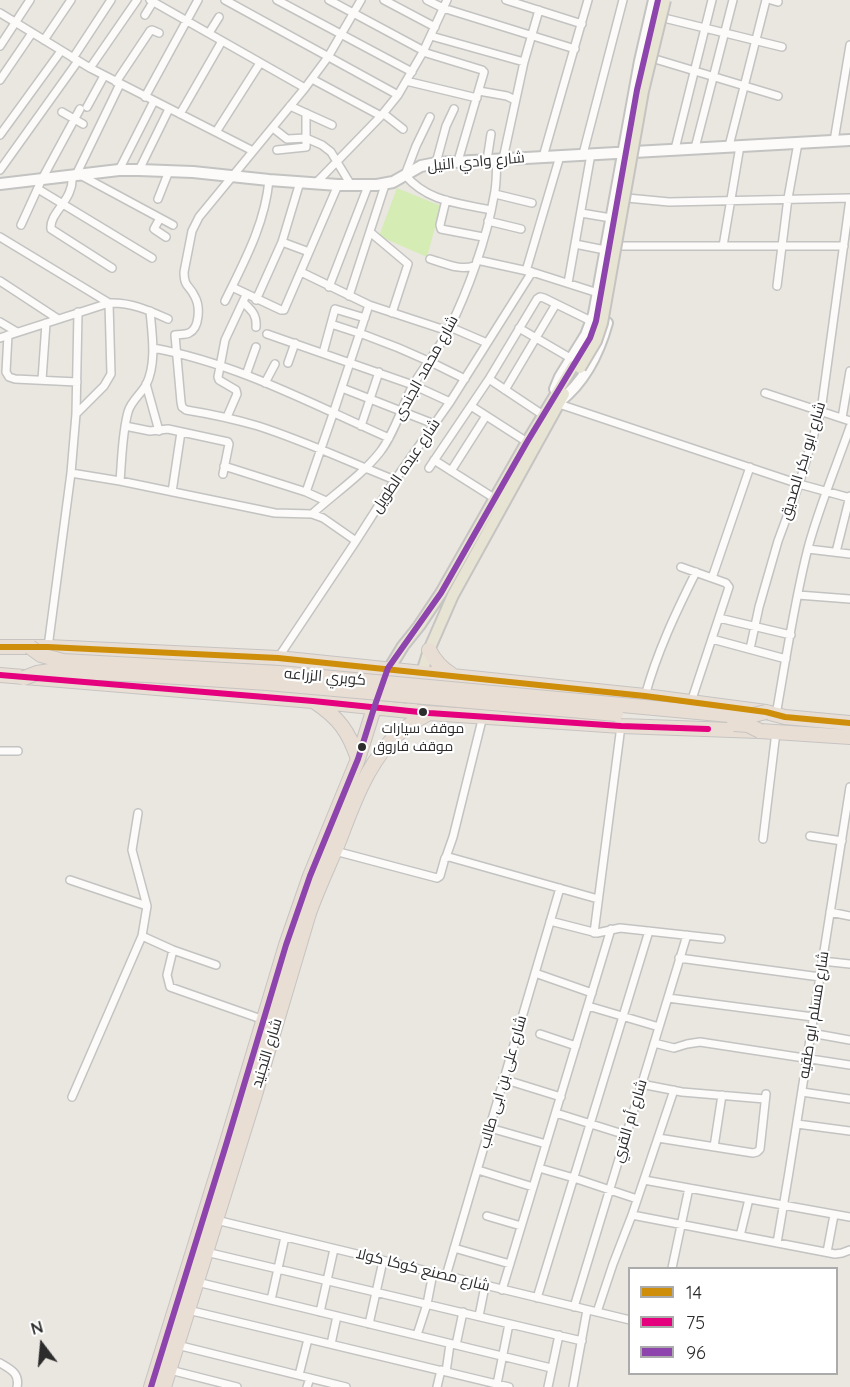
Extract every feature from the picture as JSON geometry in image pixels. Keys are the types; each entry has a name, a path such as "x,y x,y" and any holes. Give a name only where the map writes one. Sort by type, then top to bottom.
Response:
{"highway":[{"path":"0,647 30,646 278,658 645,696 771,713 785,717 850,723"},
{"name":"كوبري الزراعه","path":"30,646 41,655 63,661 279,673 740,716 771,713"},
{"path":"429,650 443,669 453,675"},
{"name":"كوبري الزراعه","path":"24,678 37,673 62,671 267,682 748,725 760,731"},
{"path":"0,675 314,701 429,713 621,726 850,737"},
{"path":"314,701 337,720 346,731 358,759"},
{"name":"شارع التجنيد","path":"164,1387 216,1220 303,895 358,759 374,708"},
{"name":"شارع التجنيد","path":"151,1387 264,1020 274,1006 335,850 375,762 389,742 408,726 429,713"},
{"path":"363,744 370,743 383,751"}],"main road":[{"path":"410,711 429,650 453,595 558,401 590,338 596,321 637,90 656,0"},
{"path":"575,364 596,341 602,323 643,91 667,0"},
{"path":"374,708 388,668 441,593 543,414 558,401"}],"street":[{"path":"0,46 30,0"},
{"path":"44,40 71,0"},
{"path":"0,170 75,60 111,0"},
{"path":"90,68 137,0"},
{"path":"145,97 198,0"},
{"path":"225,0 398,95"},
{"path":"278,0 412,72"},
{"path":"328,0 423,52 484,72 458,161"},
{"path":"361,0 328,57 312,79 199,217 192,231 184,278 187,287 196,298 196,326 194,330 176,335 176,352 181,402 182,407 186,410 227,417 259,426 395,480"},
{"path":"384,0 435,27"},
{"path":"427,0 443,8 575,49"},
{"path":"316,183 382,115 398,95 423,52 447,0"},
{"path":"506,0 582,24"},
{"path":"543,157 588,0"},
{"path":"568,284 581,213 587,154 623,0"},
{"path":"519,328 575,364 591,321 598,293 640,61 656,0"},
{"path":"558,401 570,393 578,383 602,340 607,323 635,151 667,0"},
{"path":"675,149 712,0"},
{"path":"695,148 733,0"},
{"path":"723,246 731,200 735,146 744,86 766,0"},
{"path":"145,15 151,1 305,88"},
{"path":"496,159 539,10"},
{"path":"0,13 104,76 253,151"},
{"path":"209,33 219,17"},
{"path":"664,18 782,46"},
{"path":"112,268 51,229 51,223 72,188 118,83 150,31 159,33"},
{"path":"0,80 32,33"},
{"path":"431,36 524,62"},
{"path":"180,114 222,41"},
{"path":"834,141 850,45"},
{"path":"0,135 62,51"},
{"path":"656,59 778,96"},
{"path":"216,132 261,63"},
{"path":"21,225 74,119 104,76"},
{"path":"312,79 382,115 403,129"},
{"path":"406,81 515,99"},
{"path":"119,170 154,101"},
{"path":"290,106 332,125"},
{"path":"139,170 169,109"},
{"path":"436,163 446,126 454,109"},
{"path":"62,112 83,124"},
{"path":"277,150 306,147 306,113"},
{"path":"430,117 405,175 412,184 432,196 491,210"},
{"path":"273,128 287,139 306,138 322,145 331,152 351,185"},
{"path":"491,134 496,159"},
{"name":"شارع وادي النيل","path":"0,184 40,184 76,175 139,170 368,186 385,185 421,166 436,163 850,140"},
{"path":"777,286 788,198 798,143"},
{"name":"شارع عبده الطويل","path":"278,658 395,480 465,379 529,272 560,156"},
{"name":"شارع محمد الجندى","path":"312,514 380,453 413,385 449,329 476,263 488,221 495,194 496,159"},
{"path":"158,199 169,171"},
{"path":"76,175 173,225"},
{"path":"225,301 247,257 262,218 269,180"},
{"path":"256,300 282,242 300,182"},
{"path":"40,184 63,204 152,258"},
{"path":"244,298 284,310 338,185"},
{"path":"349,296 385,185"},
{"path":"329,287 368,186"},
{"path":"495,194 532,203"},
{"path":"627,198 669,202 850,198"},
{"name":"شارع ابو بكر الصديق","path":"750,649 759,607 778,541 799,484 821,411 850,198"},
{"path":"446,200 441,229 483,237"},
{"path":"581,213 611,218"},
{"path":"160,218 154,230 166,237"},
{"path":"488,221 520,229"},
{"path":"370,232 408,264 392,313"},
{"path":"0,237 109,303"},
{"path":"282,242 309,252"},
{"path":"575,244 605,250"},
{"path":"618,246 844,246"},
{"path":"430,259 464,269 476,263 529,272 598,293"},
{"path":"301,272 369,305 487,343"},
{"path":"0,281 58,319"},
{"path":"232,287 253,311 256,316 256,327"},
{"path":"429,468 489,380 537,298 540,297 591,321"},
{"path":"227,417 237,394 234,387 218,379 225,340 244,298"},
{"path":"76,414 104,386 111,374 109,303"},
{"path":"0,338 109,303 133,305 168,319"},
{"path":"505,390 556,304"},
{"path":"306,492 369,305"},
{"path":"323,353 335,309 365,318"},
{"path":"120,481 124,426 131,404 147,384 151,370 153,348 150,311"},
{"path":"48,647 71,473 76,414 78,312"},
{"path":"0,322 17,332"},
{"path":"42,380 46,323"},
{"path":"331,324 395,345 465,379"},
{"path":"267,334 379,372 450,402"},
{"path":"8,335 7,374 12,378 77,382"},
{"path":"288,363 295,344"},
{"path":"246,375 256,347"},
{"path":"153,348 176,352 246,375 389,438"},
{"path":"266,383 275,364"},
{"path":"765,393 846,420 850,371"},
{"path":"361,426 379,372"},
{"path":"489,380 543,414"},
{"path":"147,384 159,431"},
{"path":"342,388 434,424"},
{"path":"558,401 799,484 850,497 836,552"},
{"path":"471,406 527,442"},
{"path":"451,471 486,416"},
{"path":"124,426 150,431 168,429 228,442 223,470 306,492 326,501"},
{"path":"771,713 786,659 808,549 850,427"},
{"path":"172,492 181,432"},
{"path":"434,460 494,498"},
{"path":"712,578 750,467"},
{"path":"71,473 275,513 312,514 323,518 357,541"},
{"path":"808,549 850,554"},
{"path":"681,567 726,583 729,587 691,702"},
{"path":"645,696 652,669 696,572"},
{"path":"798,595 850,599"},
{"path":"719,618 791,635"},
{"path":"712,639 786,659"},
{"path":"335,850 437,878 441,875 453,837 483,716"},
{"path":"594,933 621,726"},
{"path":"763,839 776,732"},
{"path":"0,751 18,751"},
{"name":"شارع مسلم ابو طقيه","path":"777,1243 848,811 850,787"},
{"path":"72,1096 142,936 147,906 132,850 138,813"},
{"path":"810,836 842,841"},
{"path":"446,857 598,899"},
{"path":"70,880 147,906"},
{"name":"شارع على بن ابى طالب","path":"446,1276 560,888"},
{"path":"830,912 850,916"},
{"path":"550,921 594,933 620,928 721,939"},
{"path":"502,1290 611,929"},
{"path":"537,1298 649,931"},
{"name":"شارع أم القري","path":"574,1307 687,935"},
{"path":"142,936 216,965"},
{"path":"174,950 166,975 170,987 264,1020"},
{"path":"680,958 820,977"},
{"path":"822,960 850,964"},
{"path":"536,973 592,993"},
{"path":"668,998 813,1017"},
{"path":"588,1006 659,1027"},
{"path":"811,1033 850,1040"},
{"path":"540,1034 576,1046"},
{"path":"654,1043 674,1048 699,1042 850,1065"},
{"path":"504,1078 561,1097"},
{"path":"642,1084 674,1090 766,1097 760,1149 757,1152 658,1138"},
{"path":"597,1312 674,1090"},
{"path":"802,1092 850,1099"},
{"path":"714,1147 722,1095"},
{"path":"556,1113 626,1134"},
{"path":"797,1124 850,1131"},
{"path":"490,1128 546,1144"},
{"path":"539,1168 637,1199"},
{"path":"478,1170 533,1187"},
{"path":"644,1180 850,1217"},
{"path":"672,1267 689,1188"},
{"path":"740,1236 749,1199"},
{"path":"632,1215 826,1252 842,1253 850,1250"},
{"path":"826,1252 834,1215"},
{"path":"488,1216 521,1226"},
{"name":"شارع مصنع كوكا كولا","path":"216,1220 628,1320"},
{"path":"271,1300 285,1237"},
{"path":"454,1248 510,1264"},
{"path":"320,1311 334,1249"},
{"path":"206,1252 582,1341"},
{"path":"369,1324 383,1261"},
{"path":"417,1335 427,1304 433,1273"},
{"path":"197,1282 551,1368"},
{"path":"479,1316 485,1286"},
{"path":"188,1310 509,1387"},
{"path":"573,1387 587,1310"},
{"path":"437,1387 463,1312"},
{"path":"331,1344 337,1316"},
{"path":"497,1384 509,1324"},
{"path":"548,1387 559,1335"},
{"path":"299,1375 308,1339"},
{"path":"177,1345 346,1387"},
{"path":"0,1363 17,1376 17,1387"},
{"path":"170,1370 237,1387"},
{"path":"308,1387 310,1378"}],"green space":[{"path":"397,188 441,206 427,257 379,236"}],"transit line":[{"name":"96","path":"151,1387 286,945 310,876 358,759 388,668 441,593 527,442 590,338 596,321 637,90 658,0"},
{"name":"14","path":"0,647 48,647 278,658 645,696 766,712 785,717 850,723"},
{"name":"75","path":"0,675 429,713 621,726 708,729"}],"place":[{"name":"موقف سيارات","path":"423,712"},
{"name":"موقف فاروق","path":"362,747"}]}
